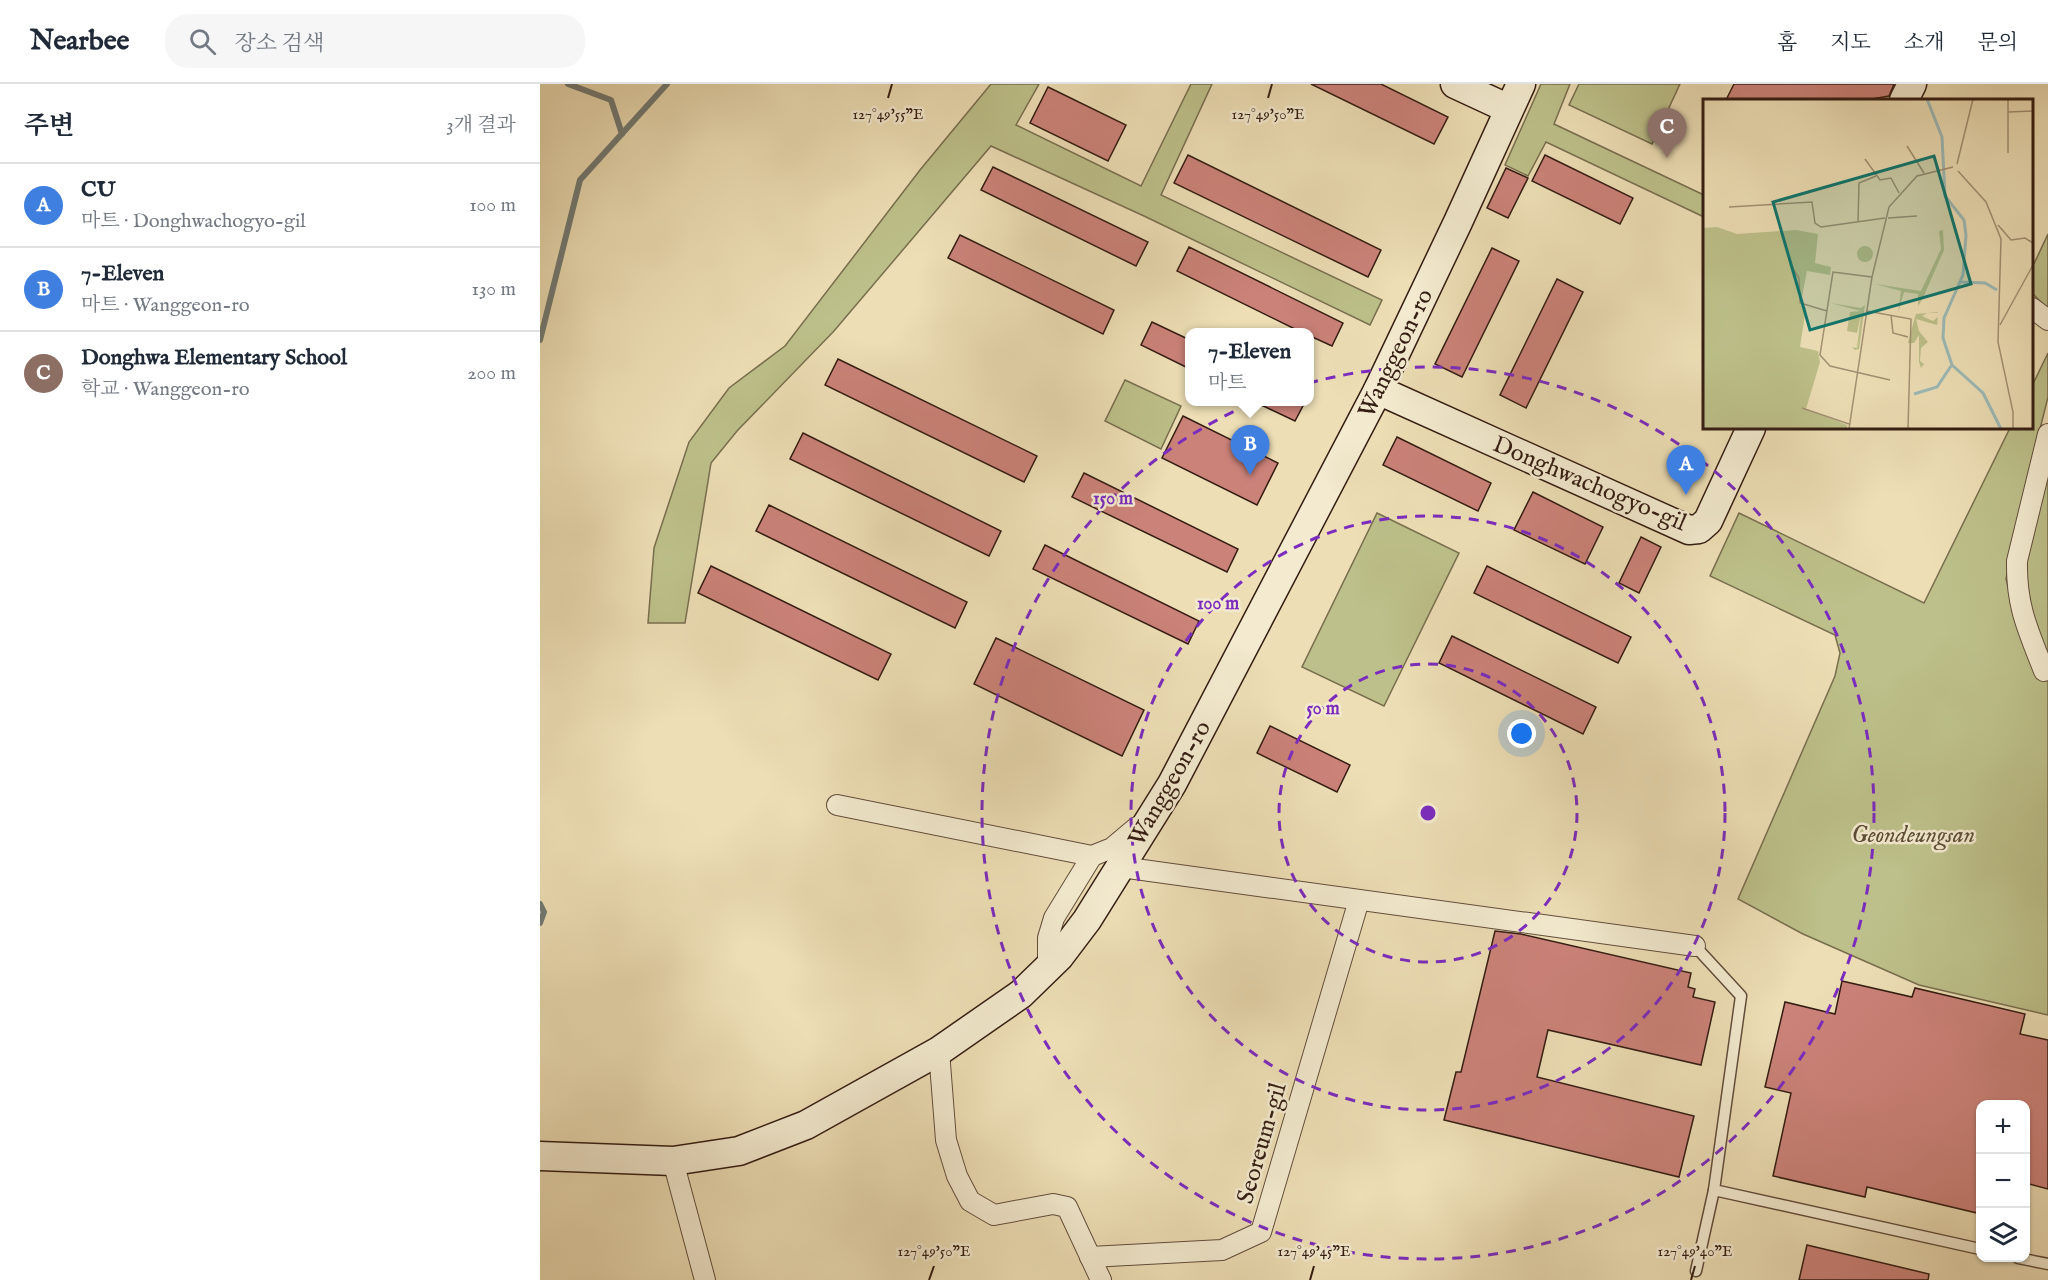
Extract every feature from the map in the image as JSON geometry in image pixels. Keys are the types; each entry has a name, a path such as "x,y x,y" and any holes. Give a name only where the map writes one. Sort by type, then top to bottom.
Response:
{"street":[{"path":"1455,84 1509,109"},
{"name":"Wanggeon-ro","path":"540,1156 673,1161 739,1151 806,1125 939,1051 1021,994 1059,957 1087,920 1172,784 1377,390 1521,84"},
{"path":"1904,99 1912,84"},
{"path":"2033,309 2048,320"},
{"name":"Donghwachogyo-gil","path":"1377,390 1689,530 1699,529 1708,520 1751,429"},
{"path":"2044,671 2022,615 2016,581 2017,561 2048,434"},
{"path":"837,805 1092,856 1112,848 1153,814"},
{"path":"1048,968 1048,938 1054,918 1092,856"},
{"path":"1121,867 1695,946"},
{"name":"Seoreum-gil","path":"1090,1257 1222,1250 1261,1232 1359,900"},
{"path":"939,1051 946,1140 957,1176 970,1201 994,1215 1053,1204 1067,1208 1101,1280"},
{"path":"673,1161 705,1280"}],"lane":[{"path":"1695,946 1741,996 1714,1190 1696,1271"},
{"path":"1714,1190 1976,1248"},
{"path":"2030,1260 2048,1264"}],"green space":[{"path":"991,84 1039,84 1016,125 1141,186 1191,84 1212,84 1161,195 1382,300 1370,325 1144,216 991,146 834,331 737,431 711,463 685,623 648,623 654,548 689,442 729,388 785,346 920,170"},
{"path":"1541,84 1570,84 1554,124 1703,195 1703,217 1546,142 1528,176 1505,165"},
{"path":"1579,84 1680,84 1652,144 1569,105"},
{"path":"2048,234 2048,309 2033,294 2033,266"},
{"name":"Geondeungsan","path":"2048,353 2048,397 2022,501 2006,579 2016,618 2048,676 2048,1015 1919,985 1803,934 1738,899 1835,676 1840,653 1835,635 1710,576 1739,513 1924,603 2010,429 2033,429 2033,384"},
{"path":"1125,380 1181,406 1161,449 1105,421"},
{"path":"2048,457 2048,658 2032,612 2025,569"},
{"path":"1377,513 1459,553 1384,706 1302,667"}],"building":[{"path":"1311,84 1381,84 1448,117 1434,144"},
{"path":"1734,84 1894,84 1889,96 1872,99 1726,99"},
{"path":"1048,87 1126,125 1108,161 1030,123"},
{"path":"1188,155 1381,250 1368,277 1174,183"},
{"path":"1545,155 1633,198 1620,224 1532,181"},
{"path":"993,167 1148,242 1136,266 981,190"},
{"path":"1506,168 1528,178 1508,218 1487,208"},
{"path":"960,235 1114,310 1103,334 948,258"},
{"path":"1189,247 1343,323 1332,346 1314,338 1314,328 1293,328 1177,271"},
{"path":"1492,248 1519,261 1462,377 1435,364"},
{"path":"1557,279 1583,292 1526,408 1500,395"},
{"path":"1152,322 1185,338 1185,367 1141,345"},
{"path":"838,359 1037,456 1024,482 825,385"},
{"path":"1263,406 1303,406 1295,421"},
{"path":"1183,416 1278,463 1257,505 1162,458"},
{"path":"803,433 1001,531 989,556 790,459"},
{"path":"1397,437 1491,483 1478,511 1383,465"},
{"path":"1084,473 1238,549 1227,572 1072,497"},
{"path":"1533,492 1603,527 1585,564 1514,530"},
{"path":"769,505 967,602 955,628 756,531"},
{"path":"1641,537 1661,547 1639,593 1619,583"},
{"path":"1045,545 1199,621 1188,644 1033,569"},
{"path":"711,566 891,654 878,680 698,593"},
{"path":"1487,566 1631,637 1618,663 1474,593"},
{"path":"1452,636 1596,707 1583,734 1439,663"},
{"path":"996,638 1144,710 1122,756 974,684"},
{"path":"1270,726 1350,765 1337,792 1257,753"},
{"path":"1495,931 1521,934 1691,973 1688,987 1695,989 1693,997 1715,1002 1701,1065 1548,1030 1537,1077 1694,1116 1679,1177 1444,1120 1456,1072 1461,1072"},
{"path":"1842,981 1912,997 1915,988 2025,1014 2020,1034 2048,1040 2048,1189 2030,1184 2030,1100 1976,1100 1976,1213 1867,1187 1865,1197 1773,1176 1791,1093 1765,1087 1785,1002 1835,1014"},
{"path":"1807,1245 1929,1274 1928,1280 1799,1280"}],"waterway":[{"path":"568,84 611,100 622,134"},
{"path":"540,340 580,180 667,84"},
{"path":"540,904 544,912 540,923"}],"place":[{"name":"Donghwa Elementary School","path":"1667,158"},
{"name":"7-Eleven","path":"1250,475"},
{"name":"CU","path":"1686,495"}]}
